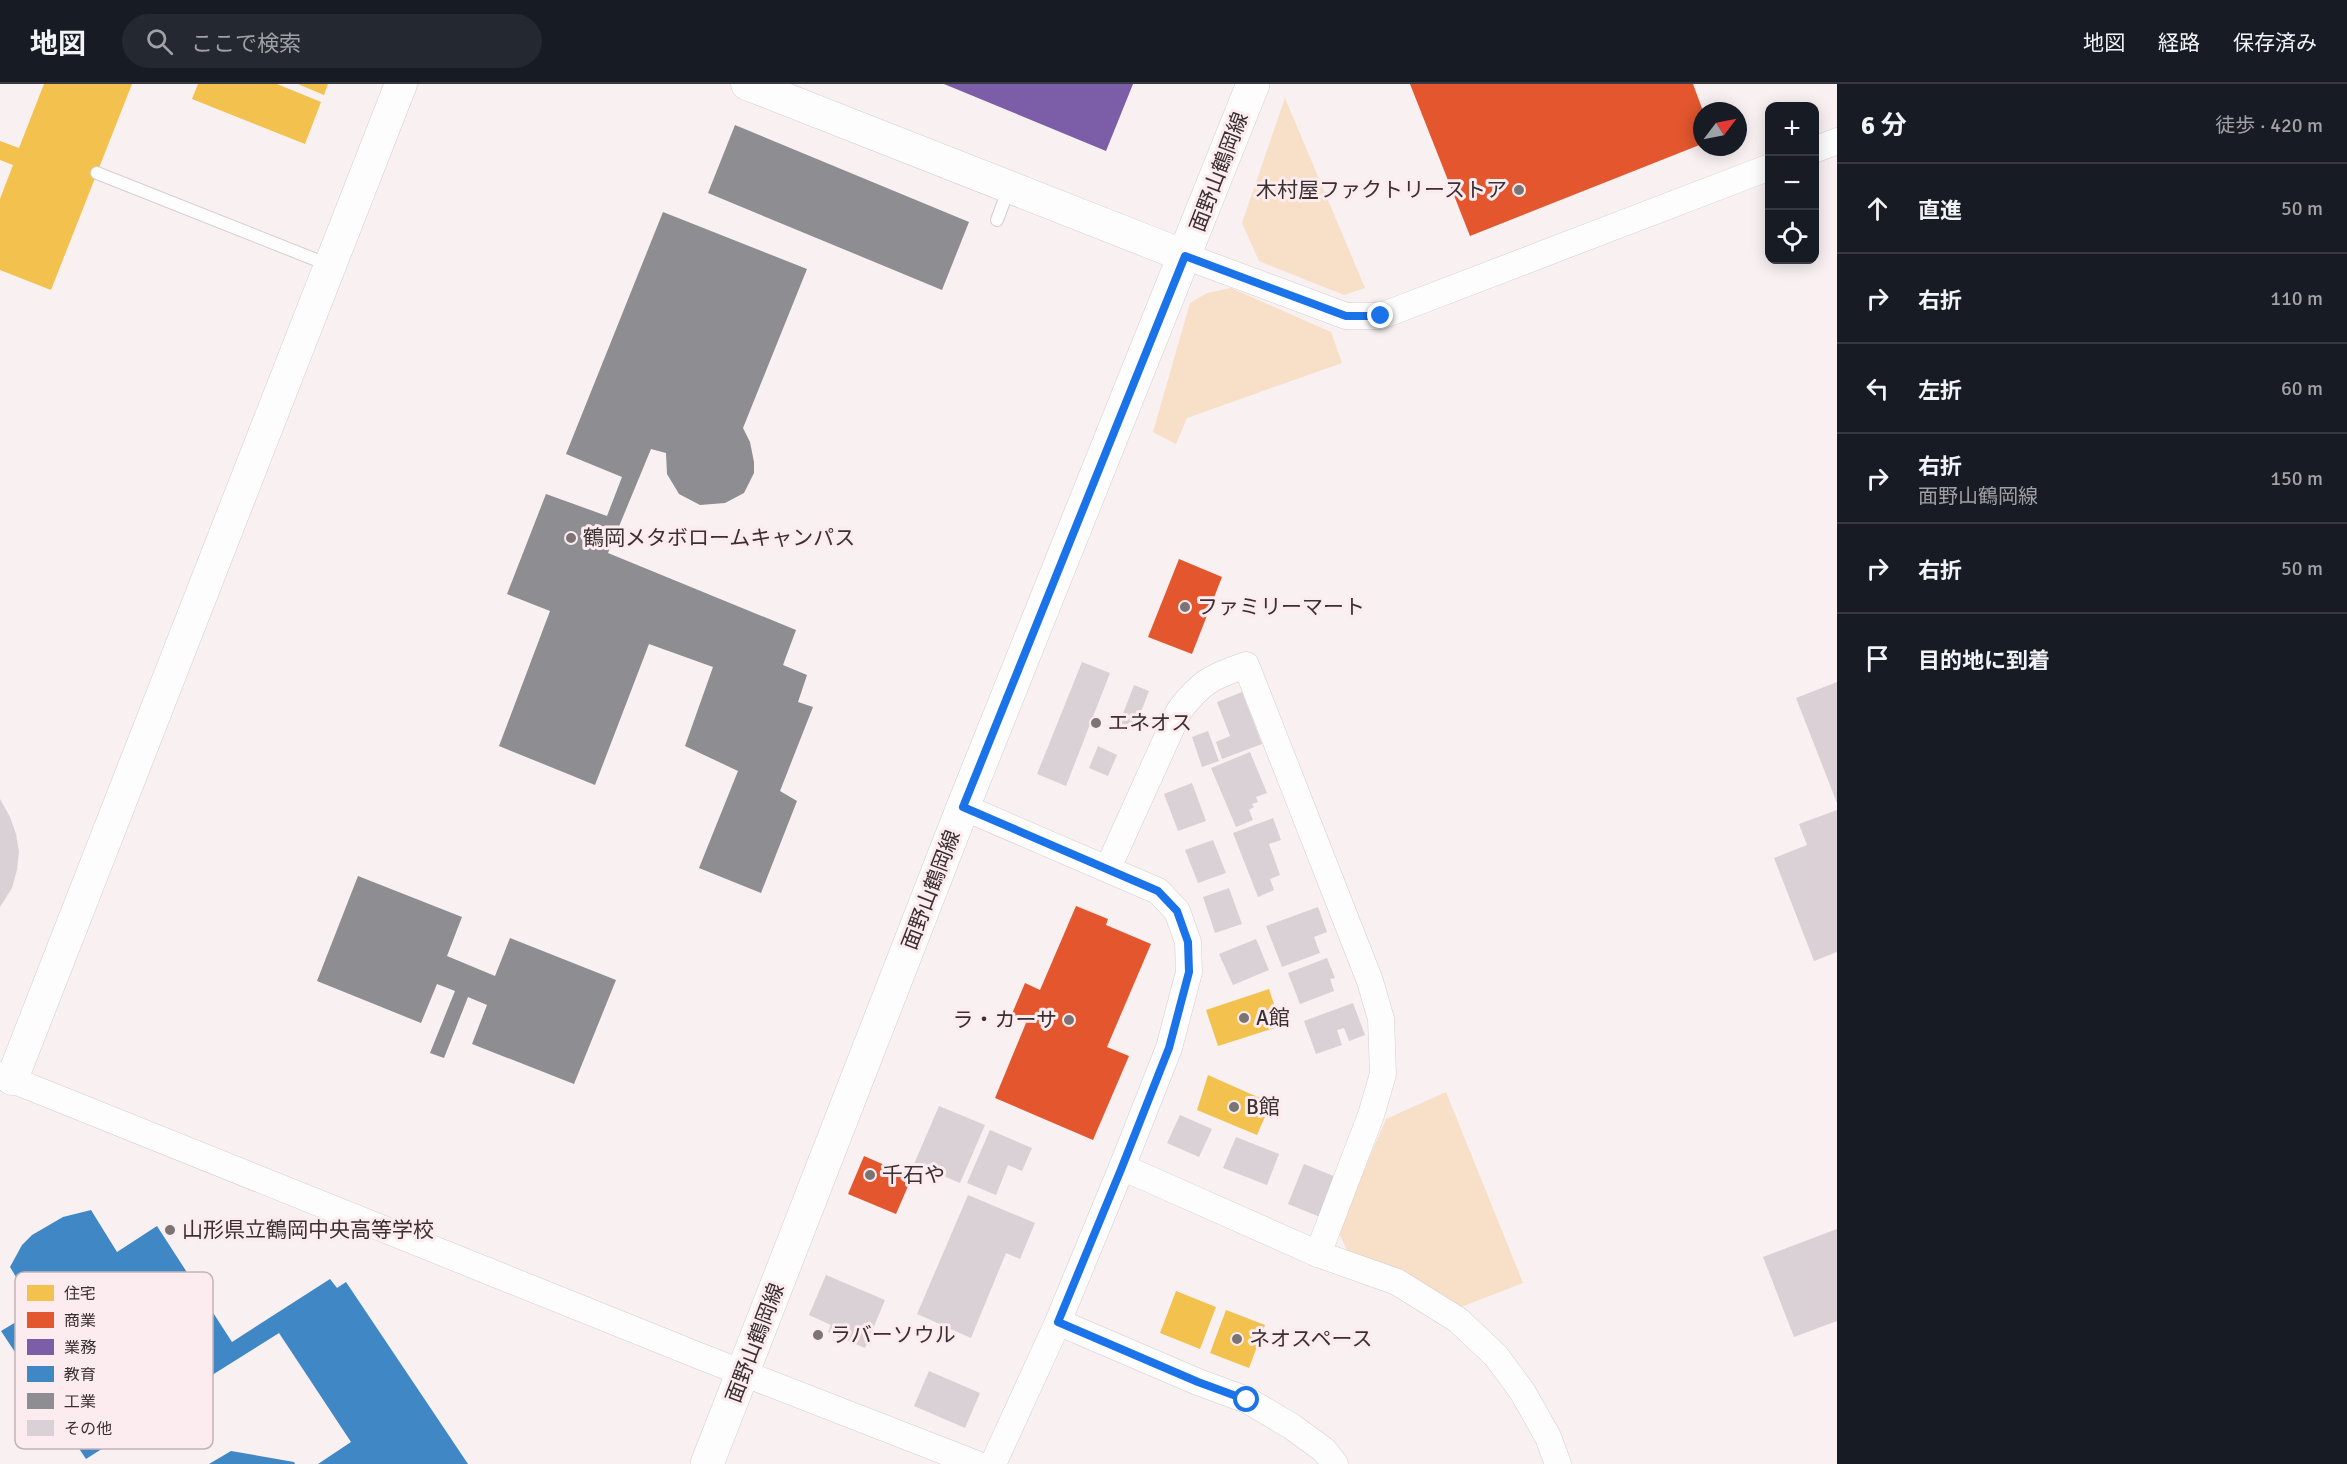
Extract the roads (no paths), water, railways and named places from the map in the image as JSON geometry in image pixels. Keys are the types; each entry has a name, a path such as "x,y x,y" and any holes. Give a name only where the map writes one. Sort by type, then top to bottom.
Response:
{"main road":[{"name":"面野山鶴岡線","path":"707,1464 963,807 1253,84"}],"street":[{"path":"401,84 6,1077 743,1373 977,1464"},
{"path":"747,84 1185,256 1346,316 1381,316 1765,169"},
{"path":"1819,148 1837,141"},
{"path":"1108,868 1179,711 1196,689 1220,674 1245,665 1370,981 1381,1019 1383,1074 1371,1115 1318,1254"},
{"path":"963,807 1158,891 1177,911 1188,942 1189,972 1169,1048 1058,1322 993,1464"},
{"path":"1122,1167 1318,1254 1397,1282 1458,1320 1496,1356 1522,1391 1548,1437 1558,1464"},
{"path":"1058,1322 1198,1382 1247,1400 1291,1426 1324,1450 1335,1464"}],"lane":[{"path":"97,173 330,265"},
{"path":"997,220 1010,187"}],"place":[{"name":"木村屋ファクトリーストア","path":"1519,190"},
{"name":"鶴岡メタボロームキャンパス","path":"571,538"},
{"name":"ファミリーマート","path":"1185,607"},
{"name":"エネオス","path":"1096,723"},
{"name":"A館","path":"1244,1018"},
{"name":"ラ・カーサ","path":"1069,1020"},
{"name":"B館","path":"1234,1107"},
{"name":"千石や","path":"870,1175"},
{"name":"山形県立鶴岡中央高等学校","path":"170,1230"},
{"name":"ラバーソウル","path":"818,1335"},
{"name":"ネオスペース","path":"1237,1339"}]}
